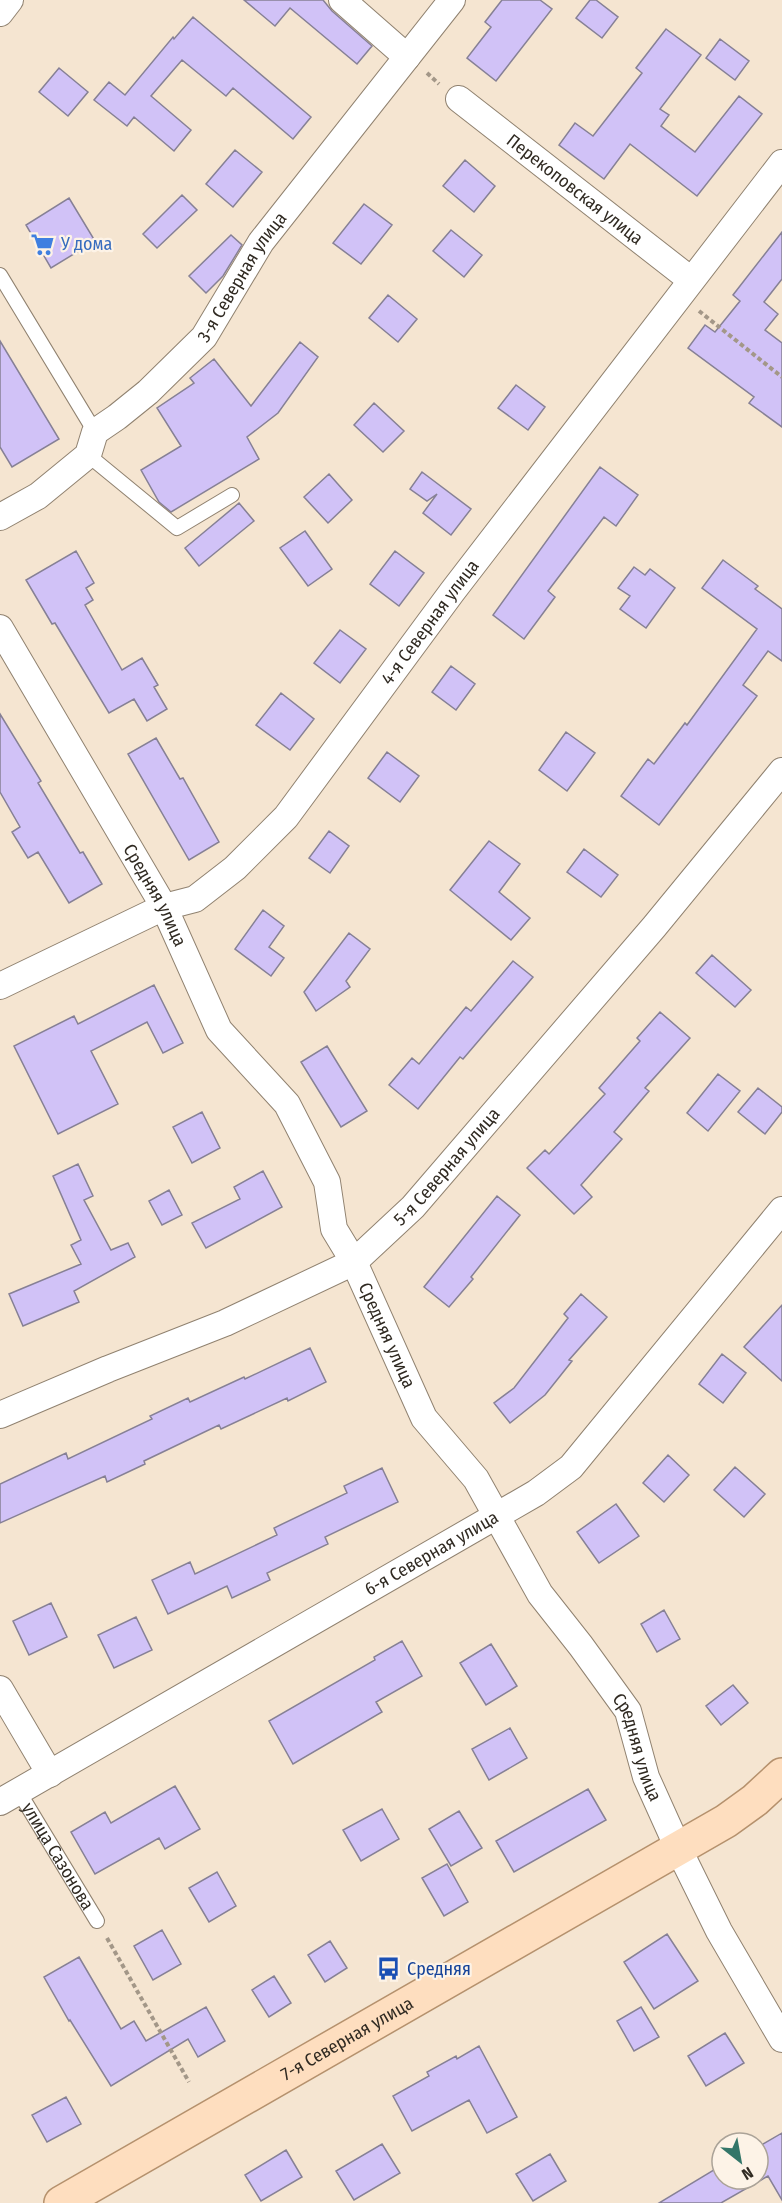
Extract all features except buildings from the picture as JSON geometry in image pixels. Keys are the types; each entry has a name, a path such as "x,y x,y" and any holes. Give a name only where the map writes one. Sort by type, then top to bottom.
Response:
{"main road":[{"name":"7-я Северная улица","path":"61,2203 726,1821 755,1800 782,1775"}],"street":[{"path":"0,13 10,0"},
{"path":"342,0 407,57"},
{"name":"3-я Северная улица","path":"0,517 38,496 117,417 148,392 204,337 261,242 450,1"},
{"name":"Перекоповская улица","path":"459,99 685,288"},
{"name":"4-я Северная улица","path":"0,986 164,907 195,899 235,868 286,817 452,592 782,163"},
{"name":"Средняя улица","path":"0,628 164,907 219,1030 287,1104 327,1182 334,1229 354,1262 424,1418 476,1479 540,1594 628,1711 646,1777 678,1848 719,1931 782,2039"},
{"name":"5-я Северная улица","path":"0,1415 225,1323 354,1262 413,1207 654,927 782,771"},
{"name":"6-я Северная улица","path":"9,1797 536,1493 571,1467 782,1210"},
{"path":"0,1689 50,1774"}],"lane":[{"path":"0,275 91,444 177,528 232,495"},
{"name":"улица Сазонова","path":"9,1797 97,1921"}],"path":[{"path":"407,57 459,99"},
{"path":"685,288 782,378"},
{"path":"97,1921 189,2082"}],"place":[{"name":"У дома","path":"43,244"},
{"name":"Средняя","path":"389,1969"}]}
